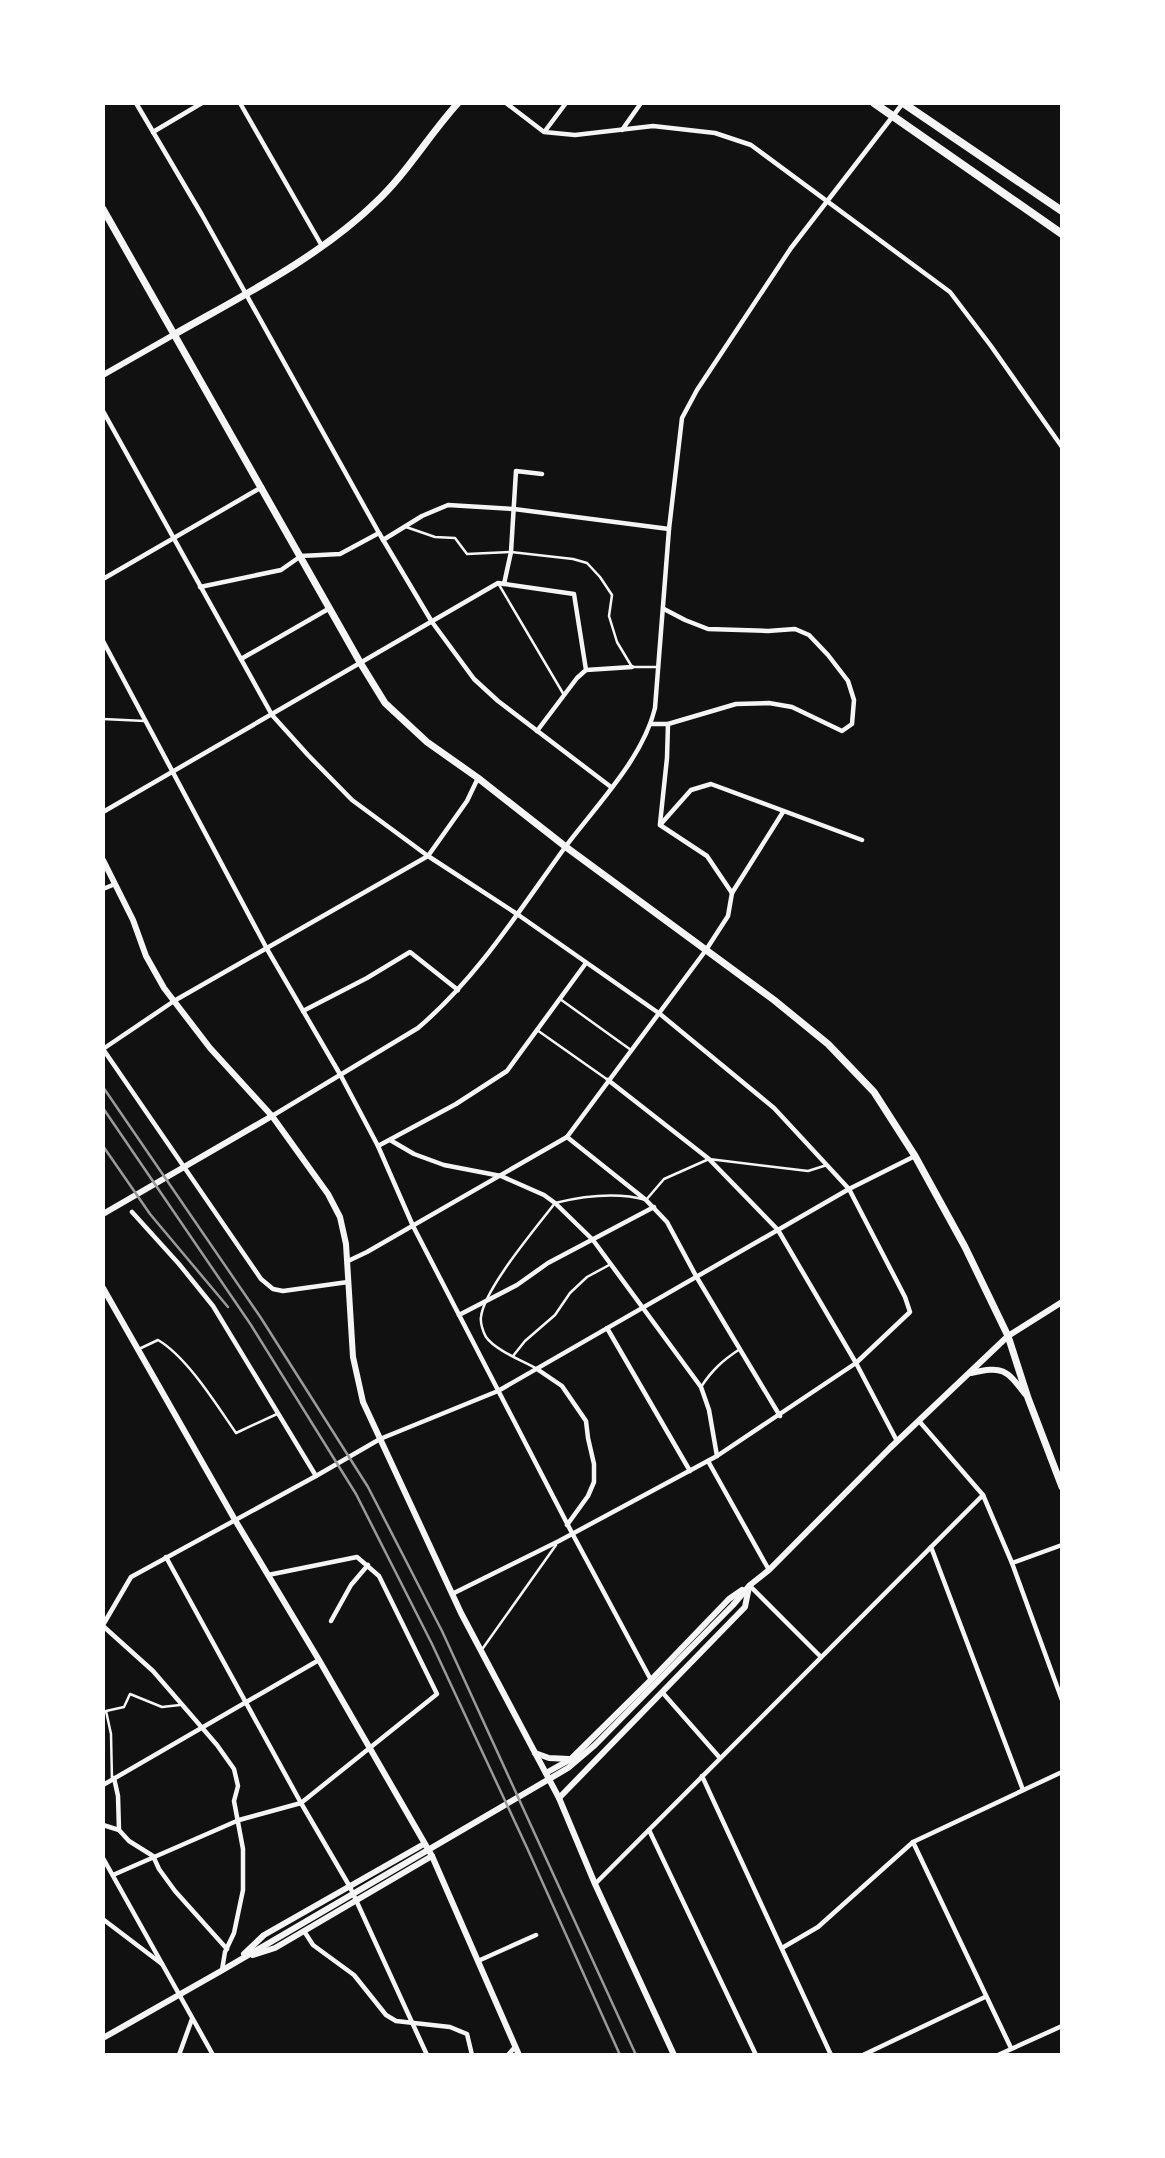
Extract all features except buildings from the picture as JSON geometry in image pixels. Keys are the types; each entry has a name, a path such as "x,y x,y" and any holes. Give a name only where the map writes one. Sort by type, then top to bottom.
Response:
{"main road":[{"path":"175,334 246,294 322,246 375,203 458,103"},
{"path":"874,103 1062,234"},
{"path":"903,103 1062,211"},
{"path":"103,209 385,703 427,742 828,1044 874,1092 915,1156 965,1247 1008,1336 1062,1487"}],"street":[{"path":"136,103 432,622 474,679 498,701 611,787"},
{"path":"153,132 202,103"},
{"path":"240,103 322,246"},
{"path":"506,103 544,132 575,135 653,126 715,133 751,145 950,292 1062,447"},
{"path":"544,132 566,103"},
{"path":"622,130 641,103"},
{"path":"103,1214 341,1076 418,1028 458,990 632,760 651,724 655,708 669,529 682,418 753,303 825,201 903,103"},
{"path":"103,375 175,334"},
{"path":"103,411 272,715 352,800 428,856 517,914 660,1014 774,1108 849,1189 905,1297 910,1312 856,1363 717,1456 559,1541 452,1594"},
{"path":"501,584 510,552 516,471 542,474"},
{"path":"103,579 262,487"},
{"path":"383,540 422,516 448,505 514,509 669,529"},
{"path":"200,587 282,570 301,556 340,554 379,533"},
{"path":"103,812 501,584 574,594 586,670"},
{"path":"241,659 330,608"},
{"path":"651,724 668,724 736,704 769,703 792,707 842,731 852,724 854,701 848,681 809,635 795,629 708,629 664,609"},
{"path":"103,641 267,949 341,1076 378,1146 413,1226 567,1525 651,1680"},
{"path":"537,731 586,670 632,667"},
{"path":"660,825 668,724"},
{"path":"348,1282 283,1291 273,1289 261,1279 103,1049 174,1001 428,856 467,802 478,778"},
{"path":"660,825 691,790 711,785 862,840"},
{"path":"347,1261 567,1137 660,1014 729,916 732,893 783,812"},
{"path":"660,825 707,856 732,893"},
{"path":"103,860 133,920 146,956 164,988 210,1048 272,1116 328,1194 340,1217 346,1244 353,1356 363,1402 452,1594 559,1798 595,1884 674,2055"},
{"path":"103,888 115,884"},
{"path":"303,1011 367,978 410,951 458,990"},
{"path":"378,1146 456,1104 508,1071 586,963"},
{"path":"608,1080 709,1159 778,1230 856,1363 897,1441"},
{"path":"567,1137 646,1200 667,1222 696,1276 780,1416"},
{"path":"390,1140 414,1154 444,1165 501,1176 532,1189 555,1203 612,1263 701,1387 709,1410 717,1456"},
{"path":"221,1971 234,1933 243,1890 243,1849 234,1801 238,1786 234,1769 221,1751 153,1671 103,1625 131,1577 380,1439 498,1391 849,1189 915,1156"},
{"path":"459,1315 517,1285 548,1262 654,1207"},
{"path":"132,1212 213,1306 316,1476"},
{"path":"103,1288 432,1856 519,2055"},
{"path":"103,2038 568,1768 595,1745 897,1441 1008,1336 1062,1302"},
{"path":"607,1328 690,1471"},
{"path":"969,1373 992,1368 1009,1374 1028,1398"},
{"path":"537,1369 562,1386 586,1421 594,1464 594,1482 588,1496 567,1525"},
{"path":"919,1420 983,1495 1012,1563 1062,1700"},
{"path":"708,1461 769,1570"},
{"path":"595,1884 983,1495"},
{"path":"1012,1563 1062,1545"},
{"path":"931,1547 1023,1790"},
{"path":"166,1557 350,1887 427,2055"},
{"path":"113,1875 239,1820 301,1803 437,1694 379,1576 357,1557 268,1575"},
{"path":"331,1622 351,1586 368,1565"},
{"path":"546,1773 570,1759 729,1599 750,1586"},
{"path":"750,1586 821,1657"},
{"path":"559,1798 745,1607 750,1586"},
{"path":"103,1785 319,1660"},
{"path":"662,1692 720,1758"},
{"path":"535,1753 549,1759 570,1759"},
{"path":"782,1948 818,1927 913,1842 1062,1772"},
{"path":"702,1776 831,2055"},
{"path":"113,1779 118,1796 119,1830"},
{"path":"103,1825 119,1830 129,1841 153,1856 175,1891 227,1949"},
{"path":"649,1830 755,2055"},
{"path":"913,1842 1011,2048"},
{"path":"238,1961 264,1935 424,1844"},
{"path":"238,1961 275,1948 432,1856"},
{"path":"103,1858 213,2055"},
{"path":"104,1920 163,1965"},
{"path":"304,1931 313,1945 355,1975 386,2015 396,2021 450,2027 467,2034 472,2055"},
{"path":"477,1961 536,1935"},
{"path":"863,2055 986,1997"},
{"path":"179,2055 192,2018"},
{"path":"998,2055 1062,2026"},
{"path":"508,2055 515,2047"}],"lane":[{"path":"405,526 435,537 455,538 467,554 510,552 587,563 612,595 609,617 617,642 632,667 659,667"},
{"path":"501,584 564,695"},
{"path":"103,719 146,721"},
{"path":"560,999 632,1050"},
{"path":"537,1030 608,1080"},
{"path":"537,1369 486,1338 480,1320 484,1304 500,1276 555,1203 593,1196 631,1196 646,1200 664,1179 709,1159 808,1171 827,1165"},
{"path":"513,1356 525,1341 555,1315 570,1293 587,1277 612,1263"},
{"path":"138,1349 158,1340 170,1347 236,1433 277,1414"},
{"path":"701,1387 717,1366 740,1349"},
{"path":"481,1651 559,1541"},
{"path":"113,1779 111,1734 106,1711 124,1707 130,1694 162,1707 180,1704"}],"railway":[{"path":"103,1087 261,1318 368,1487 442,1631 636,2055"},
{"path":"103,1108 251,1325 356,1494 432,1644 620,2055"},
{"path":"103,1146 150,1214 228,1307"}]}
